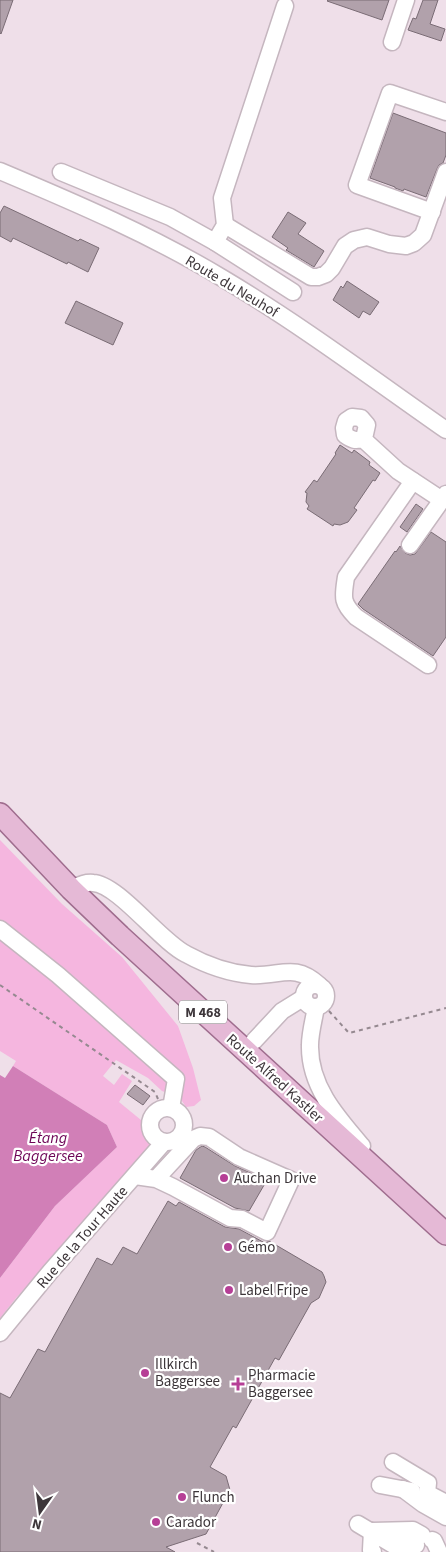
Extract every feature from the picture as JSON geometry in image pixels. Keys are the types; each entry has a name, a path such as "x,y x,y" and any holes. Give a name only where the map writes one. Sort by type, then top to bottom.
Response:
{"main road":[{"name":"Route Alfred Kastler","path":"0,814 71,889 120,936 446,1234"}],"street":[{"path":"392,42 406,0"},
{"path":"215,242 225,226 222,198 286,6"},
{"path":"432,212 357,185 390,93 446,112"},
{"name":"Route du Neuhof","path":"0,171 125,226 224,279 308,334 446,430"},
{"path":"61,172 170,217 215,242 293,292"},
{"path":"225,226 310,277 318,277 326,274 332,268 345,246 354,240 366,237 389,244 406,246 414,243 423,235 446,172"},
{"path":"363,439 398,471 444,497 410,545"},
{"path":"413,481 346,577 343,594 346,606 356,616 428,665"},
{"path":"71,889 83,884 93,883 111,889 177,950 203,964 252,975 290,971 308,976 326,993 315,1002 282,1010 254,1041"},
{"path":"0,929 58,975 176,1078 166,1108 153,1115 150,1126 154,1137 164,1142"},
{"path":"315,1002 310,1045 315,1076 321,1093 343,1125 413,1204"},
{"name":"Rue de la Tour Haute","path":"0,1333 50,1272 164,1142 176,1140 180,1136 185,1125 184,1119 181,1114 166,1108"},
{"path":"135,1176 156,1180 230,1218 242,1219 267,1232 291,1180 239,1157 209,1137 200,1136 193,1139 156,1180"},
{"path":"393,1462 428,1483 427,1493"},
{"path":"380,1485 427,1493 446,1503"},
{"path":"403,1489 422,1504 446,1517"},
{"path":"365,1527 424,1546"},
{"path":"365,1527 413,1530 424,1546"},
{"path":"365,1527 373,1552"},
{"path":"365,1527 390,1552"}],"path":[{"path":"0,985 155,1092 166,1108"},
{"path":"315,1002 334,1017 349,1033 446,1008"},
{"path":"196,1543 214,1552"}],"shaded area":[{"path":"0,840 62,904 122,957 178,1026 193,1068 201,1100 194,1106 186,1107 180,1098 162,1091 148,1078 116,1060 103,1076 114,1085 122,1074 132,1081 119,1102 141,1120 145,1137 152,1146 0,1318 0,1278 55,1206 117,1147 107,1125 13,1066 16,1061 0,1051"}],"water":[{"name":"Étang Baggersee","path":"13,1066 107,1125 117,1147 55,1206 0,1278 0,1075 5,1078"}],"building":[{"path":"0,0 13,0 1,34 0,33"},
{"path":"328,0 389,0 382,20"},
{"path":"423,0 438,0 430,24 445,29 441,41 408,30 413,18 416,19"},
{"path":"393,113 446,133 446,155 443,163 437,169 426,197 404,189 403,191 370,178"},
{"path":"4,206 78,241 80,239 99,248 88,272 13,238 11,242 0,236 0,213"},
{"path":"288,212 306,223 298,234 324,251 314,267 286,250 288,248 272,237"},
{"path":"347,281 379,302 370,315 363,311 359,318 333,300 341,286 343,288"},
{"path":"76,301 123,323 113,345 65,323"},
{"path":"340,445 352,453 354,450 370,462 369,465 380,473 354,508 357,510 348,522 340,525 334,524 333,526 307,509 309,506 306,502 307,493 305,492 314,480 317,482"},
{"path":"416,504 423,509 407,532 400,527"},
{"path":"431,532 446,542 446,637 433,656 358,604 400,546 405,553 415,554"},
{"path":"135,1085 150,1096 143,1105 127,1094"},
{"name":"Auchan Drive","path":"202,1146 235,1166 267,1180 249,1211 235,1208 180,1178 196,1150"},
{"name":"Illkirch Baggersee","path":"168,1201 176,1206 179,1202 225,1227 239,1229 265,1243 269,1241 322,1272 326,1282 319,1298 311,1303 279,1360 275,1358 236,1428 233,1426 210,1467 226,1476 230,1490 206,1534 166,1547 175,1552 0,1552 0,1393 10,1398 38,1349 45,1352 97,1258 112,1265 123,1247 137,1254"}],"place":[{"name":"Auchan Drive","path":"224,1178"},
{"name":"Gémo","path":"228,1247"},
{"name":"Label Fripe","path":"229,1290"},
{"name":"Illkirch Baggersee","path":"145,1373"},
{"name":"Pharmacie Baggersee","path":"238,1384"},
{"name":"Flunch","path":"182,1497"},
{"name":"Carador","path":"156,1522"}]}
